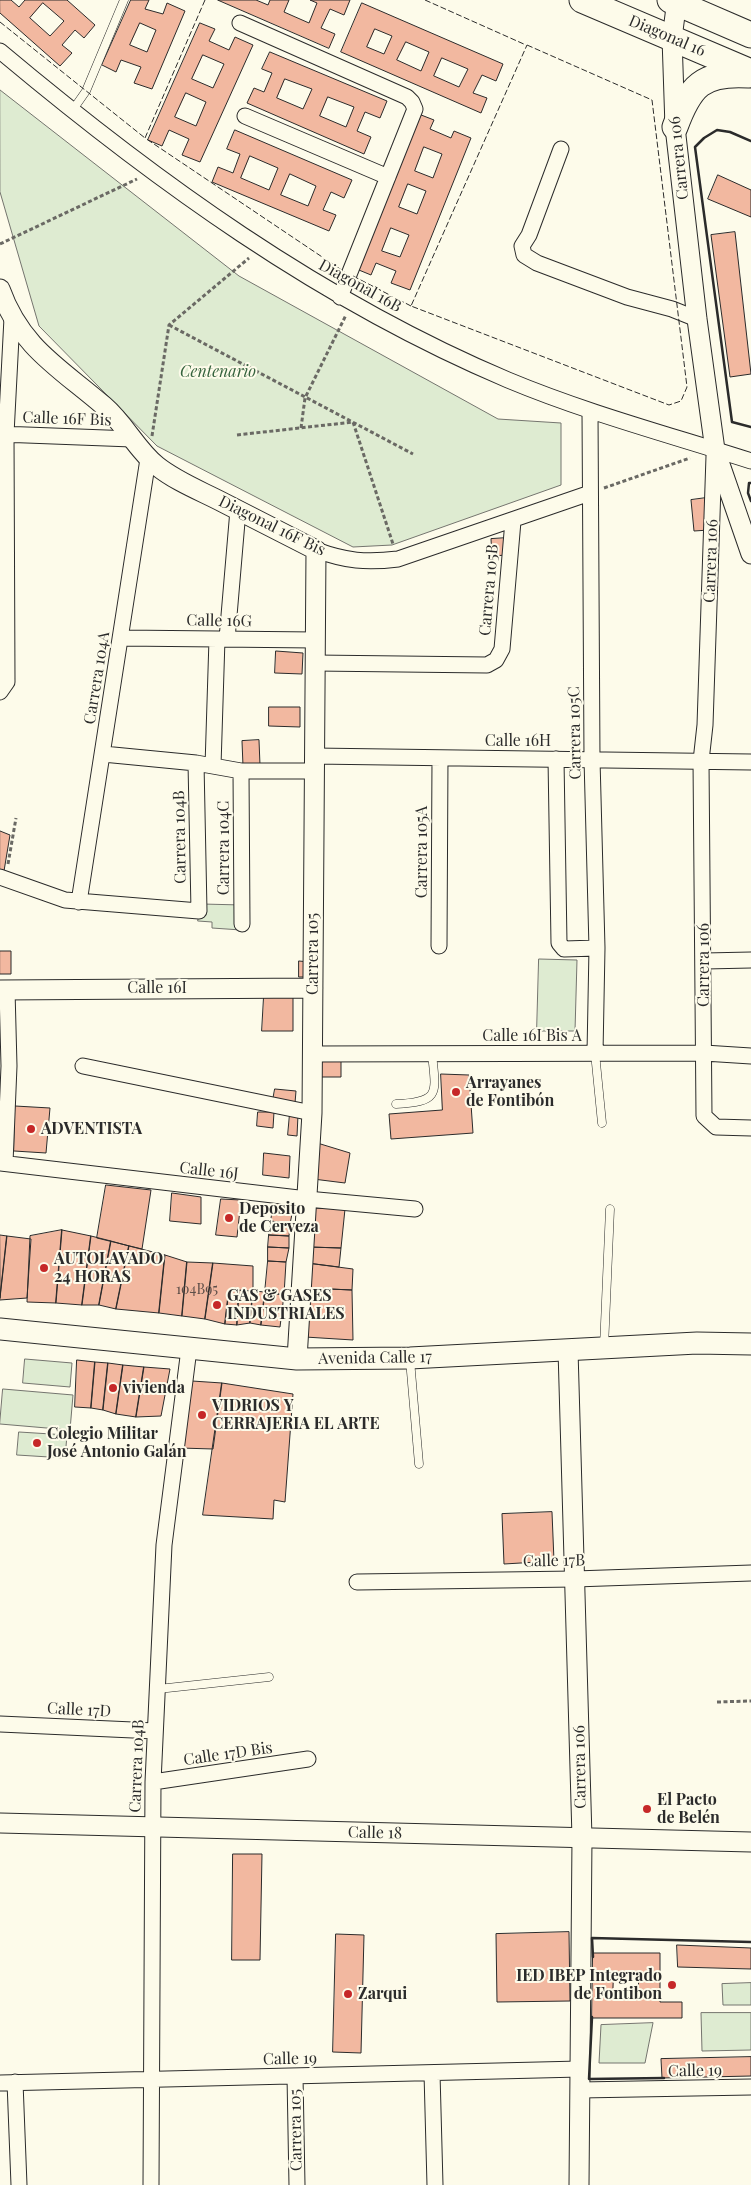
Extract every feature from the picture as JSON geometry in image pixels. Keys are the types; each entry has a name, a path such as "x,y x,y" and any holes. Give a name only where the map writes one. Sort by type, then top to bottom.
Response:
{"main road":[{"name":"Diagonal 16","path":"582,0 751,73"},
{"name":"Diagonal 16","path":"675,1 751,35"},
{"path":"675,128 685,100 705,80 733,74 751,73"},
{"name":"Avenida Calle 17","path":"0,1329 297,1359 410,1358 697,1343 751,1344"}],"street":[{"name":"Carrera 106","path":"675,1 672,38 675,128 697,319 715,450 705,725 701,761 705,961 704,1116 716,1127 751,1128"},
{"path":"240,23 412,102 415,109 388,177 346,300"},
{"name":"Diagonal 16B","path":"0,51 72,111 153,172 261,248 346,300 444,351 508,380 590,412 751,461"},
{"path":"245,116 388,177"},
{"path":"561,149 529,234 522,246 524,255 537,263 627,297 672,309 697,319"},
{"name":"Diagonal 16F Bis","path":"0,289 12,318 26,339 44,357 114,415 148,459 184,483 316,550 352,561 371,563 398,559 513,522 590,493"},
{"path":"0,692 6,682 3,434 12,318"},
{"name":"Carrera 105C","path":"590,412 592,759 597,948 594,1053"},
{"name":"Calle 16F Bis","path":"3,434 132,439"},
{"path":"715,450 751,554"},
{"name":"Carrera 104A","path":"79,902 122,638 148,459"},
{"path":"213,766 222,639 238,510"},
{"name":"Carrera 105B","path":"315,663 487,665 496,660 502,649 513,522"},
{"name":"Carrera 105","path":"297,1359 312,1113 316,550"},
{"name":"Calle 16G","path":"122,638 315,640"},
{"name":"Calle 16H","path":"103,754 196,763 241,771 314,764 440,758 751,762"},
{"name":"Carrera 105A","path":"439,946 440,758"},
{"name":"Carrera 105C","path":"556,759 559,943 564,949 597,948"},
{"name":"Carrera 104B","path":"79,902 199,911 196,763"},
{"name":"Carrera 104C","path":"241,771 242,924"},
{"path":"3,878 65,900 79,902"},
{"path":"705,961 751,960"},
{"name":"Calle 16I","path":"4,990 313,988"},
{"path":"2,1163 9,1066 4,990"},
{"name":"Calle 16I Bis A","path":"313,1054 704,1053 751,1056"},
{"path":"83,1066 312,1113"},
{"name":"Calle 16J","path":"2,1163 307,1199 415,1209"},
{"name":"Carrera 104B","path":"151,2185 153,1782 164,1545 189,1349"},
{"name":"Carrera 106","path":"568,1350 582,1838 579,2185"},
{"name":"Calle 17B","path":"357,1582 575,1579 751,1573"},
{"name":"Calle 17D","path":"0,1724 156,1731"},
{"name":"Calle 17D Bis","path":"153,1782 308,1759"},
{"name":"Calle 18","path":"0,1823 751,1842"},
{"name":"Calle 19","path":"7,2083 580,2069"},
{"path":"432,2073 435,2185"},
{"name":"Carrera 105","path":"295,2076 297,2185"},
{"path":"7,2083 19,2185"},
{"name":"Calle 19","path":"580,2090 751,2087"}],"lane":[{"path":"72,111 86,90 124,0"},
{"path":"594,1053 602,1123"},
{"path":"396,1104 420,1103 429,1099 435,1088 432,1054"},
{"path":"604,1348 610,1209"},
{"path":"410,1358 419,1464"},
{"path":"158,1689 269,1677"}],"path":[{"path":"0,244 153,172"},
{"path":"148,459 169,325 261,248"},
{"path":"301,428 305,398 346,300"},
{"path":"169,325 413,454"},
{"path":"237,435 353,422"},
{"path":"353,422 398,559"},
{"path":"590,493 715,450"},
{"path":"3,878 16,818"},
{"path":"717,1702 751,1700"}],"green space":[{"name":"Centenario","path":"0,90 239,276 498,419 561,423 561,485 392,545 353,547 157,446 39,326 0,192"},
{"path":"202,904 242,905 241,930 212,928 212,922 198,921"},
{"path":"539,959 577,960 575,1031 537,1031"},
{"path":"25,1359 72,1363 70,1387 23,1383"},
{"path":"3,1389 73,1395 70,1430 0,1424"},
{"path":"19,1432 67,1435 65,1458 17,1455"},
{"path":"751,1983 751,2005 723,2005 722,1984"},
{"path":"701,2013 751,2013 751,2050 702,2051"},
{"path":"653,2023 645,2063 599,2063 601,2025"}],"building":[{"path":"0,0 11,0 19,7 25,0 67,0 95,25 84,38 75,30 62,45 72,53 60,66 0,13","holes":["43,3 64,21 50,36 30,18"]},
{"path":"131,0 149,0 145,9 163,14 167,3 185,11 152,89 134,83 141,67 121,60 116,72 102,65","holes":["140,23 156,30 147,52 130,45"]},
{"path":"218,0 256,0 268,5 270,0 289,0 284,12 309,23 317,3 310,0 350,0 344,15 330,9 321,28 335,34 329,48"},
{"path":"362,3 503,64 496,81 482,75 473,93 487,98 481,113 341,52","holes":["375,29 392,36 384,54 367,47","406,42 429,52 421,71 397,60","442,58 468,69 459,87 434,76"]},
{"path":"200,23 215,29 209,41 229,50 235,37 253,45 200,162 182,155 189,139 169,130 162,146 148,140","holes":["203,55 224,64 213,88 192,79","186,93 206,102 196,126 175,117"]},
{"path":"270,52 387,101 380,118 365,112 357,131 371,137 364,154 247,103 254,88 264,92 272,73 262,69","holes":["285,79 312,89 303,109 277,98","328,97 354,107 346,127 320,116"]},
{"path":"416,113 434,120 430,129 451,138 454,131 471,138 410,290 391,283 396,271 376,263 371,275 354,268","holes":["424,147 442,154 433,178 415,171","408,184 426,191 417,214 399,207","391,228 409,235 400,257 382,251"]},
{"path":"235,130 352,180 344,198 331,192 323,210 336,215 329,231 212,182 218,167 233,173 240,154 227,149","holes":["250,156 278,168 269,190 241,178","290,174 316,186 308,206 281,195"]},
{"path":"718,175 751,190 751,217 708,199"},
{"path":"735,232 751,374 730,377 711,235"},
{"path":"706,498 709,530 694,531 691,500"},
{"path":"507,538 507,555 492,556 491,539"},
{"path":"276,651 303,653 302,674 275,673"},
{"path":"269,707 300,707 300,727 269,726"},
{"path":"259,740 260,765 243,766 242,741"},
{"path":"0,831 10,835 4,871 0,870"},
{"path":"0,951 11,951 11,974 0,974"},
{"path":"299,961 309,962 308,977 299,977"},
{"path":"264,996 293,997 293,1031 262,1031"},
{"path":"322,1056 341,1056 341,1077 321,1077"},
{"name":"Arrayanes de Fontibón","path":"441,1074 469,1075 473,1133 391,1139 389,1114 442,1110"},
{"path":"275,1089 296,1091 295,1103 273,1100"},
{"name":"ADVENTISTA","path":"15,1106 50,1108 46,1153 14,1151"},
{"path":"258,1112 274,1112 273,1128 257,1126"},
{"path":"290,1113 298,1115 297,1136 288,1135"},
{"path":"314,1142 350,1153 345,1183 313,1179"},
{"path":"264,1153 290,1156 289,1178 263,1175"},
{"path":"106,1185 151,1190 142,1249 97,1238"},
{"path":"172,1193 201,1197 201,1224 170,1221"},
{"name":"Deposito de Cerveza","path":"221,1199 241,1200 237,1237 216,1235"},
{"path":"274,1201 294,1204 290,1224 271,1221"},
{"path":"312,1208 345,1209 341,1248 309,1247"},
{"path":"271,1221 290,1224 289,1236 269,1235"},
{"path":"62,1230 91,1236 82,1305 56,1303"},
{"name":"AUTOLAVADO 24 HORAS","path":"62,1230 56,1303 27,1302 30,1236"},
{"path":"0,1235 7,1236 0,1298"},
{"path":"269,1235 289,1236 289,1248 268,1247"},
{"path":"7,1236 31,1239 27,1298 0,1300"},
{"path":"91,1236 111,1241 99,1305 82,1305"},
{"path":"111,1241 129,1246 116,1309 99,1305"},
{"path":"129,1246 165,1255 159,1313 116,1309"},
{"path":"268,1247 289,1248 286,1262 268,1261"},
{"path":"309,1247 341,1248 339,1267 307,1263"},
{"path":"165,1255 187,1262 182,1316 159,1313"},
{"path":"268,1261 286,1262 284,1295 265,1292"},
{"path":"187,1262 213,1263 205,1319 182,1316"},
{"name":"GAS & GASES INDUSTRIALES","path":"213,1263 253,1266 253,1291 229,1290 225,1324 205,1319"},
{"path":"307,1263 353,1269 352,1290 307,1288"},
{"path":"307,1288 352,1290 353,1340 305,1337"},
{"path":"229,1290 239,1290 237,1325 225,1324"},
{"path":"239,1290 253,1291 250,1323 237,1325"},
{"path":"253,1291 265,1292 261,1325 250,1323"},
{"path":"265,1292 284,1295 280,1327 261,1325"},
{"path":"77,1360 95,1362 91,1408 75,1407"},
{"path":"95,1362 108,1363 103,1410 91,1408"},
{"name":"vivienda","path":"108,1363 123,1365 116,1414 103,1410"},
{"path":"123,1365 144,1367 136,1417 116,1414"},
{"path":"144,1367 170,1369 161,1416 136,1417"},
{"name":"VIDRIOS Y CERRAJERIA EL ARTE","path":"192,1381 222,1383 213,1449 180,1448"},
{"path":"222,1383 293,1394 285,1502 274,1500 273,1519 203,1515"},
{"path":"552,1512 554,1561 504,1564 502,1514"},
{"path":"233,1854 262,1854 260,1960 232,1960"},
{"path":"569,1932 570,2001 497,2002 496,1934"},
{"name":"Zarqui","path":"336,1934 364,1935 361,2053 333,2052"},
{"path":"677,1945 751,1948 751,1969 678,1967"},
{"path":"593,1953 660,1953 660,2002 682,2002 682,2018 592,2018","holes":["614,1972 639,1972 638,1996 613,1996"]},
{"path":"751,2057 751,2076 662,2078 661,2059"}],"fence":[{"path":"205,0 145,138 346,273"},
{"path":"425,0 526,45"},
{"path":"0,22 145,138"},
{"path":"527,45 652,100 687,387 681,401 669,405 411,306 527,45"},
{"path":"353,276 411,306 412,304"}],"wall":[{"path":"751,141 730,132 717,130 704,138 695,147 732,422 751,427"},
{"path":"751,483 749,483 748,493 751,501"},
{"path":"593,1957 592,1938 751,1942"},
{"path":"592,2017 589,2079 664,2078"}],"place":[{"name":"Arrayanes de Fontibón","path":"456,1092"},
{"name":"ADVENTISTA","path":"31,1129"},
{"name":"Deposito de Cerveza","path":"229,1218"},
{"name":"AUTOLAVADO 24 HORAS","path":"44,1268"},
{"name":"GAS & GASES INDUSTRIALES","path":"217,1305"},
{"name":"vivienda","path":"113,1388"},
{"name":"VIDRIOS Y CERRAJERIA EL ARTE","path":"202,1415"},
{"name":"Colegio Militar José Antonio Galán","path":"37,1443"},
{"name":"El Pacto de Belén","path":"647,1809"},
{"name":"IED IBEP Integrado de Fontibon","path":"672,1985"},
{"name":"Zarqui","path":"348,1994"}]}
